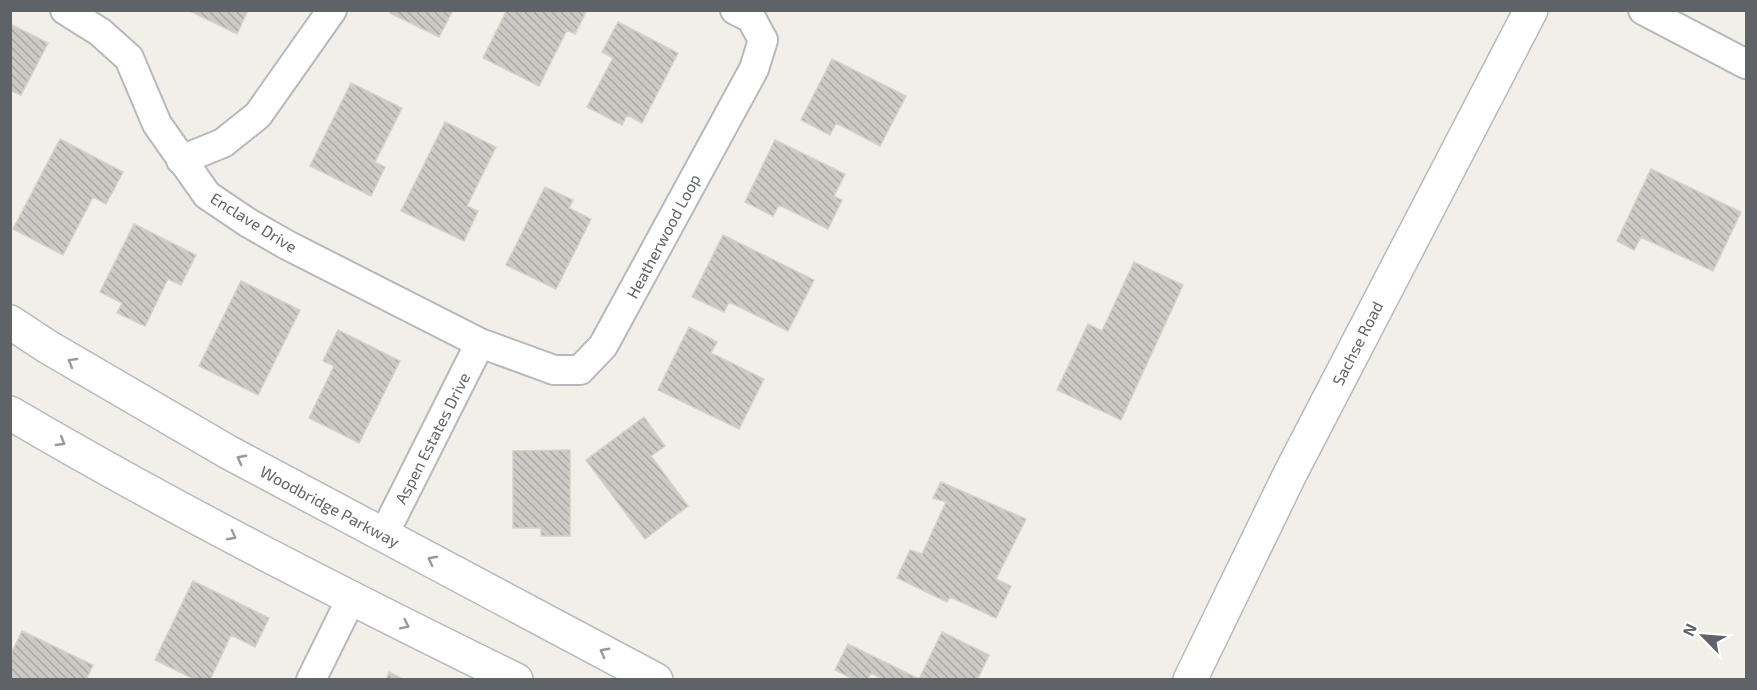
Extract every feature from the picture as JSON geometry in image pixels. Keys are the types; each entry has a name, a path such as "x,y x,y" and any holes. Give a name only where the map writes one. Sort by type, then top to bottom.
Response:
{"main road":[{"name":"Sachse Road","path":"1190,680 1290,474 1531,10"},
{"name":"Woodbridge Parkway","path":"10,322 48,347 228,452 656,680"},
{"path":"10,412 102,467 351,599 516,680"}],"street":[{"name":"Enclave Drive","path":"65,10 100,32 129,58 157,124 207,195 247,222 342,274 480,343"},
{"path":"182,160 222,143 258,115 332,10"},
{"name":"Heatherwood Loop","path":"480,343 554,370 580,370 603,346 754,69 763,40 751,18 735,10"},
{"path":"1643,10 1746,64"},
{"name":"Aspen Estates Drive","path":"384,534 480,343"},
{"path":"311,680 351,599"}],"building":[{"path":"188,10 248,10 237,34"},
{"path":"391,10 453,10 439,37 390,13"},
{"path":"507,10 587,10 575,34 567,30 539,86 483,58"},
{"path":"618,22 678,53 642,123 627,115 622,125 587,107 613,58 602,52"},
{"path":"10,24 48,43 21,95 10,90"},
{"path":"832,59 906,96 880,146 836,123 830,135 801,120"},
{"path":"351,83 402,108 375,162 385,167 371,196 310,166"},
{"path":"445,122 496,147 467,206 478,211 464,241 401,211"},
{"path":"60,139 123,172 106,204 93,197 63,255 13,229"},
{"path":"775,140 845,174 834,196 842,200 828,229 779,205 773,216 745,202"},
{"path":"1651,169 1741,212 1713,271 1641,237 1634,250 1617,241"},
{"path":"545,187 573,200 569,208 591,219 556,289 506,265"},
{"path":"134,224 196,255 181,285 168,279 145,326 117,313 122,303 100,292"},
{"path":"723,235 814,280 788,331 729,302 724,312 692,297"},
{"path":"1134,262 1183,285 1121,420 1057,390 1088,324 1102,331"},
{"path":"241,281 300,310 258,395 199,366"},
{"path":"689,327 717,342 711,353 764,379 739,429 658,390"},
{"path":"338,330 400,361 359,443 309,418 334,366 323,361"},
{"path":"644,417 665,446 651,456 688,506 645,539 586,460"},
{"path":"570,450 570,536 541,536 541,528 513,528 513,451"},
{"path":"941,482 1026,519 996,579 1011,586 996,618 950,597 947,602 897,578 910,550 922,554 946,502 933,498"},
{"path":"193,581 269,618 255,647 231,635 210,680 196,680 155,660"},
{"path":"22,631 93,665 86,680 10,680 10,656"},
{"path":"942,632 989,655 977,680 885,680 871,673 867,680 855,680 835,670 848,644 919,679"},
{"path":"389,672 404,680 386,680"}]}
